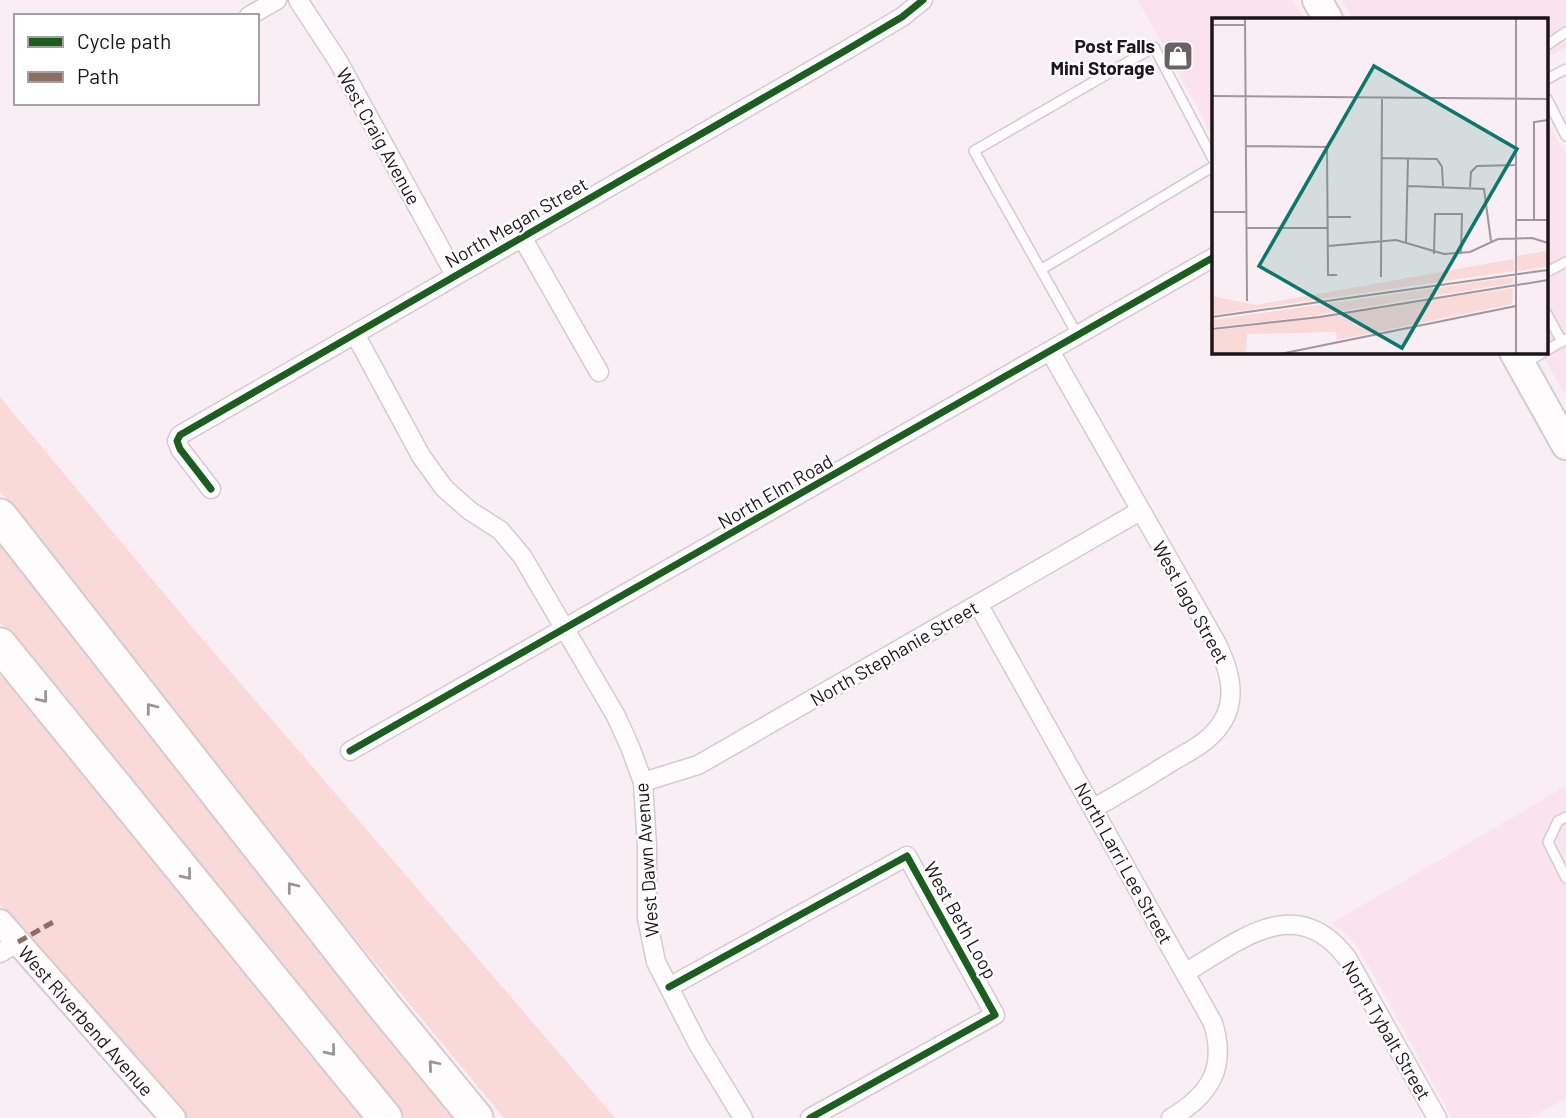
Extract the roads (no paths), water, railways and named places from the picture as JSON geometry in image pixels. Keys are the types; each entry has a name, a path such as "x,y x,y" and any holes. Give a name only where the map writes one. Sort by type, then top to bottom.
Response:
{"highway":[{"path":"0,516 384,1006 476,1118"},
{"path":"0,645 385,1118"}],"main road":[{"path":"1317,0 1327,18"},
{"path":"1532,355 1566,444"}],"street":[{"path":"252,14 277,0"},
{"name":"West Craig Avenue","path":"298,0 338,61 455,275"},
{"name":"North Megan Street","path":"211,489 180,449 177,441 180,435 855,45 902,17 923,0"},
{"path":"522,237 598,372"},
{"name":"North Elm Road","path":"350,751 1212,258"},
{"name":"West Dawn Avenue","path":"355,334 421,456 444,488 500,530 522,556 616,716 643,782 647,918 656,962 698,1044 743,1118"},
{"name":"West Iago Street","path":"1050,351 1227,664 1232,681 1231,698 1225,715 1206,741 1094,808"},
{"name":"North Stephanie Street","path":"643,782 698,765 1140,511"},
{"name":"North Larri Lee Street","path":"978,604 1213,1023 1218,1041 1217,1069 1200,1097 1171,1118"},
{"name":"West Beth Loop","path":"668,987 907,856 995,1015 810,1118"},
{"name":"West Riverbend Avenue","path":"0,922 9,947 173,1118"},
{"name":"North Tybalt Street","path":"1185,973 1270,926 1301,925 1329,937 1347,958 1437,1118"}],"lane":[{"path":"1548,44 1566,32"},
{"path":"1077,334 974,151 1154,47 1212,160"},
{"path":"1548,78 1566,69"},
{"path":"1548,101 1566,136"},
{"path":"1042,269 1212,165"},
{"path":"1548,271 1566,262"},
{"path":"1548,316 1564,340 1548,348"},
{"path":"1566,817 1558,821 1548,842 1566,878"}],"place":[{"name":"Post Falls Mini Storage","path":"1178,56"}]}
